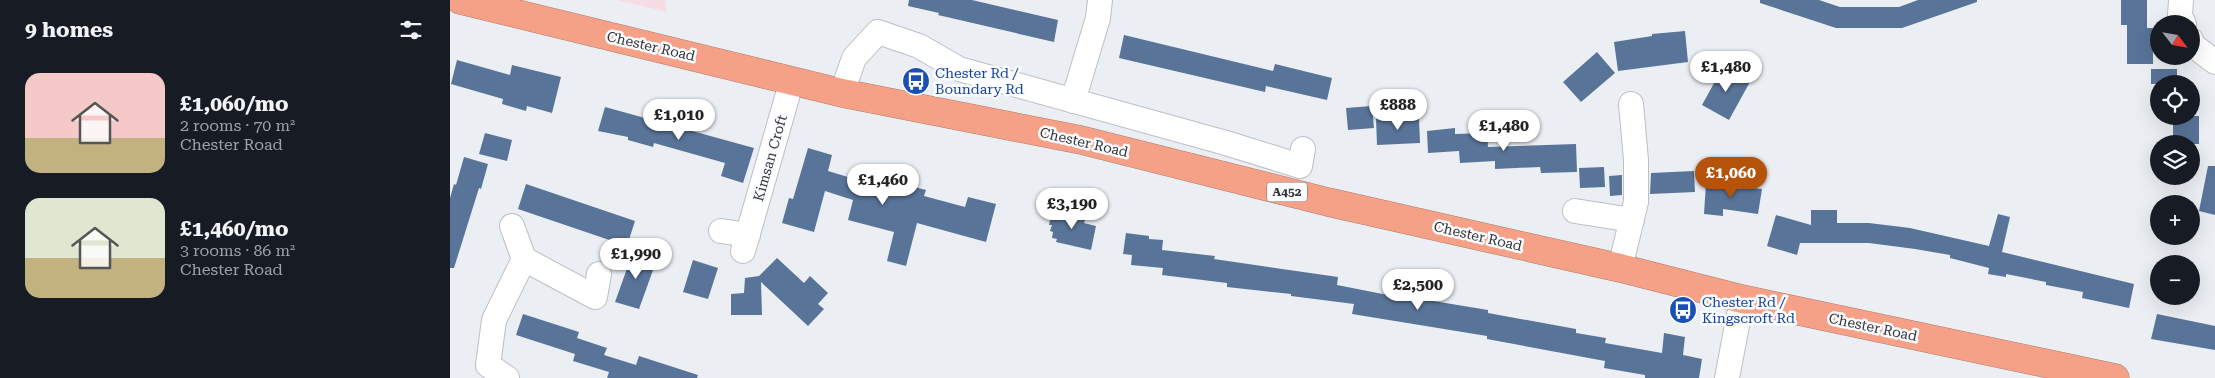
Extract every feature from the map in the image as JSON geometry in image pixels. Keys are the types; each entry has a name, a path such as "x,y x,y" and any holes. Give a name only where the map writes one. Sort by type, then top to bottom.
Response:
{"highway":[{"name":"Chester Road","path":"460,0 842,93 1081,140 1328,202 1620,268 1742,299 2115,378"}],"street":[{"path":"1072,101 1098,18 1100,0"},
{"path":"2180,15 2181,0"},
{"path":"842,93 854,58 878,32 919,46 959,69 1226,143 1300,166 1303,149"},
{"path":"2200,51 2215,62"},
{"name":"Kimsan Croft","path":"721,231 746,243 792,80"},
{"path":"1620,268 1636,202 1636,160 1632,104"},
{"path":"1575,211 1632,220"},
{"path":"512,226 524,259 595,297 599,274"},
{"path":"507,378 488,365 494,320 524,259"},
{"path":"1728,378 1742,299"}],"shaded area":[{"path":"616,0 665,0 667,12"}],"building":[{"path":"909,0 972,0 1058,20 1054,42 938,15 939,13 908,6"},
{"path":"1760,0 1819,0 1840,7 1899,7 1918,0 1977,0 1977,2 1902,28 1836,28 1760,3"},
{"path":"2121,0 2147,0 2147,28 2150,28 2150,64 2127,64 2127,25 2121,25"},
{"path":"1685,31 1688,62 1618,71 1614,42 1652,36 1652,34"},
{"path":"1124,35 1273,71 1275,64 1332,78 1327,100 1266,86 1265,92 1119,58"},
{"path":"1597,52 1615,73 1581,102 1563,82"},
{"path":"457,60 510,75 512,65 561,77 552,113 527,106 526,111 502,104 503,99 451,84"},
{"path":"1724,65 1751,80 1729,120 1702,105"},
{"path":"2151,69 2177,69 2177,75 2151,75"},
{"path":"1372,106 1374,128 1348,130 1346,108"},
{"path":"605,107 754,148 743,183 721,176 725,163 654,143 653,147 628,140 628,137 598,131"},
{"path":"1419,118 1420,143 1377,145 1376,119"},
{"path":"2173,125 2199,125 2199,135 2173,135"},
{"path":"1455,128 1455,134 1487,133 1488,147 1576,144 1577,172 1541,173 1540,167 1495,169 1495,161 1460,163 1459,151 1428,153 1427,131"},
{"path":"485,133 512,140 507,161 479,154"},
{"path":"808,148 832,155 828,171 858,180 860,173 926,190 924,196 965,207 968,197 996,204 986,242 917,223 906,266 887,261 894,232 848,220 853,200 825,191 814,232 782,223 789,198 793,199"},
{"path":"464,157 488,164 454,268 450,268 450,198"},
{"path":"2208,166 2215,166 2215,215 2200,211"},
{"path":"1604,167 1605,187 1580,188 1579,168"},
{"path":"1694,171 1695,192 1650,194 1651,173"},
{"path":"1622,175 1622,195 1610,196 1609,176"},
{"path":"1706,183 1762,189 1758,214 1723,209 1723,216 1704,214"},
{"path":"526,184 635,221 627,246 518,209"},
{"path":"1052,210 1086,217 1084,223 1096,226 1091,250 1056,242 1057,239 1052,238 1053,232 1050,231 1052,225 1049,225"},
{"path":"1811,210 1837,210 1837,223 1869,223 1910,228 1989,246 1998,214 2010,217 2002,252 2134,284 2129,308 2082,298 2083,292 2046,285 2046,282 2006,274 2006,277 1988,274 1989,268 1950,258 1950,255 1915,249 1869,243 1800,243 1797,255 1767,246 1776,215 1811,225"},
{"path":"1126,233 1149,236 1149,239 1163,240 1162,250 1215,256 1214,259 1338,277 1337,285 1403,298 1403,296 1488,310 1488,313 1576,329 1576,333 1606,338 1605,343 1662,353 1664,333 1685,337 1683,355 1702,359 1699,378 1645,378 1645,375 1604,368 1605,361 1487,339 1487,336 1352,314 1354,304 1291,296 1291,294 1227,287 1227,283 1162,275 1163,268 1131,265 1132,255 1123,254"},
{"path":"633,252 657,259 639,309 615,302"},
{"path":"777,258 804,283 810,276 828,293 818,304 824,309 808,326 761,282 762,315 731,315 731,294 744,293 745,278 759,276"},
{"path":"693,260 718,268 708,299 683,292"},
{"path":"523,314 579,332 577,338 607,348 604,355 636,365 639,356 698,375 697,378 607,378 609,372 573,361 575,354 516,335"},
{"path":"2157,314 2215,326 2215,350 2151,339"}],"place":[{"name":"Chester Rd / Boundary Rd","path":"916,81"},
{"name":"Chester Rd / Kingscroft Rd","path":"1683,310"}]}
